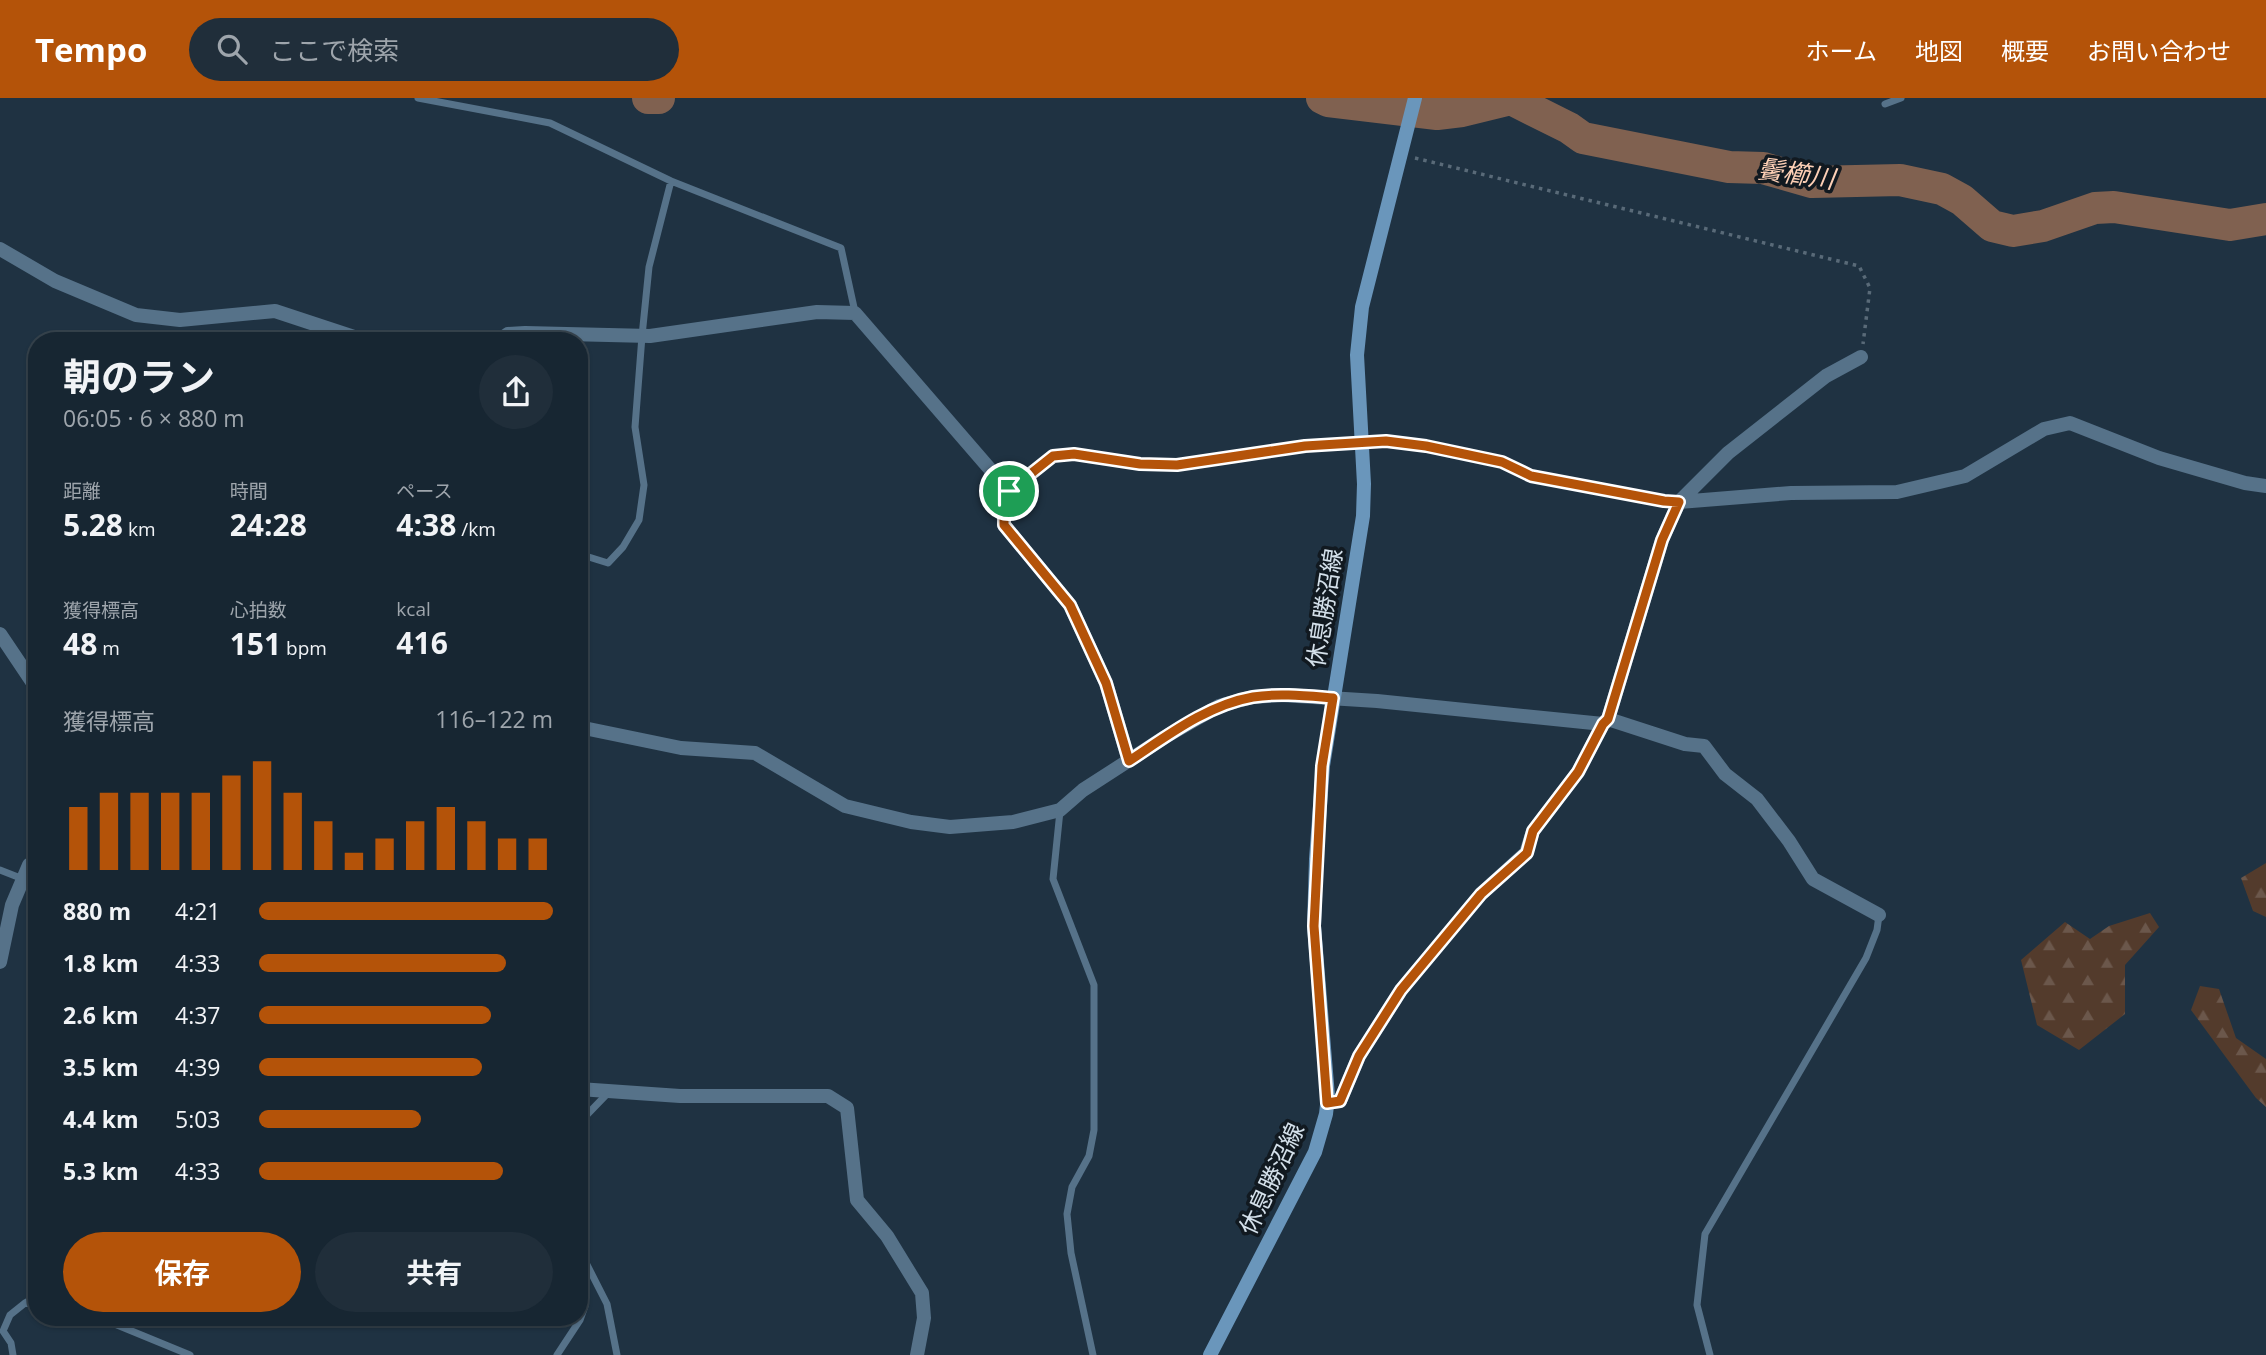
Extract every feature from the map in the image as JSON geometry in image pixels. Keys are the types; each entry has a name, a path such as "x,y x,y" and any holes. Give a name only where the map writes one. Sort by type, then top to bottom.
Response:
{"main road":[{"name":"休息勝沼線","path":"1210,1355 1315,1152 1327,1103 1314,926 1322,766 1363,516 1357,355 1362,307 1415,98"}],"street":[{"path":"0,249 55,281 136,315 180,320 275,312 338,332"},
{"path":"588,335 642,336 817,312 855,313 1009,491 1004,503 1004,525 1070,605 1106,683 1129,761"},
{"path":"1327,1103 1340,1101 1359,1056 1418,969 1481,894 1527,853 1533,831 1578,772 1605,721 1662,540 1679,502 1728,453 1826,376 1861,357"},
{"path":"1679,502 1791,493 1897,492 1965,476 2044,429 2070,424 2159,458 2245,483 2266,486"},
{"path":"2,642 28,677"},
{"path":"588,729 681,748 755,753 845,806 911,822 950,827 1013,822 1060,810 1083,790 1219,706 1252,697 1281,695 1333,698 1605,721 1685,744 1704,746 1725,775 1757,799 1789,841 1813,879 1879,915"},
{"path":"0,962 12,905 28,867"},
{"path":"588,1090 680,1096 828,1096 847,1108 857,1200 887,1236 922,1293 924,1318 916,1355"}],"lane":[{"path":"418,98 551,124 671,181 841,248 855,313"},
{"path":"1885,104 1901,98"},
{"path":"588,557 608,563 623,547 639,520 643,485 635,427 642,336 649,267 671,181"},
{"path":"1009,491 1053,456 1074,454 1140,464 1177,465 1305,446 1386,441 1426,446 1502,462 1531,476 1679,502"},
{"path":"1060,810 1053,879 1094,985 1094,1130 1089,1156 1072,1187 1067,1214 1071,1253 1093,1355"},
{"path":"0,870 23,879"},
{"path":"1710,1355 1697,1305 1704,1234 1866,958 1877,930 1879,915"},
{"path":"588,1113 610,1091"},
{"path":"588,1266 607,1304 617,1355"},
{"path":"13,1355 12,1343 3,1331 10,1315 28,1301"},
{"path":"119,1326 190,1355"},
{"path":"557,1355 576,1326"}],"path":[{"path":"1402,151 1859,266 1870,288 1861,357"}],"green space":[{"path":"2266,863 2266,917 2253,911 2241,878"},
{"path":"2150,913 2159,927 2125,965 2125,1014 2079,1050 2037,1025 2021,960 2065,922 2090,939 2109,926"},
{"path":"2200,986 2219,989 2236,1038 2266,1059 2266,1107 2256,1098 2191,1010"}],"waterway":[{"name":"鬢櫛川","path":"648,98 659,98"},
{"name":"鬢櫛川","path":"1322,98 1328,101 1437,114 1511,99 1569,128 1583,138 1729,167 1763,168 1812,182 1900,180 1942,189 1962,200 1992,226 2013,231 2043,226 2095,208 2114,207 2230,225 2266,219"}],"route":[{"path":"1386,441 1426,446 1502,462 1531,476 1679,502 1662,540 1608,719 1578,772 1533,831 1527,853 1481,894 1401,990 1359,1056 1340,1101 1327,1103 1314,926 1322,766 1333,698 1281,695 1252,697 1219,706 1129,761 1106,683 1070,605 1004,525 1004,503 1009,491 1053,456 1074,454 1140,464 1177,465 1305,446 1386,441"}]}
